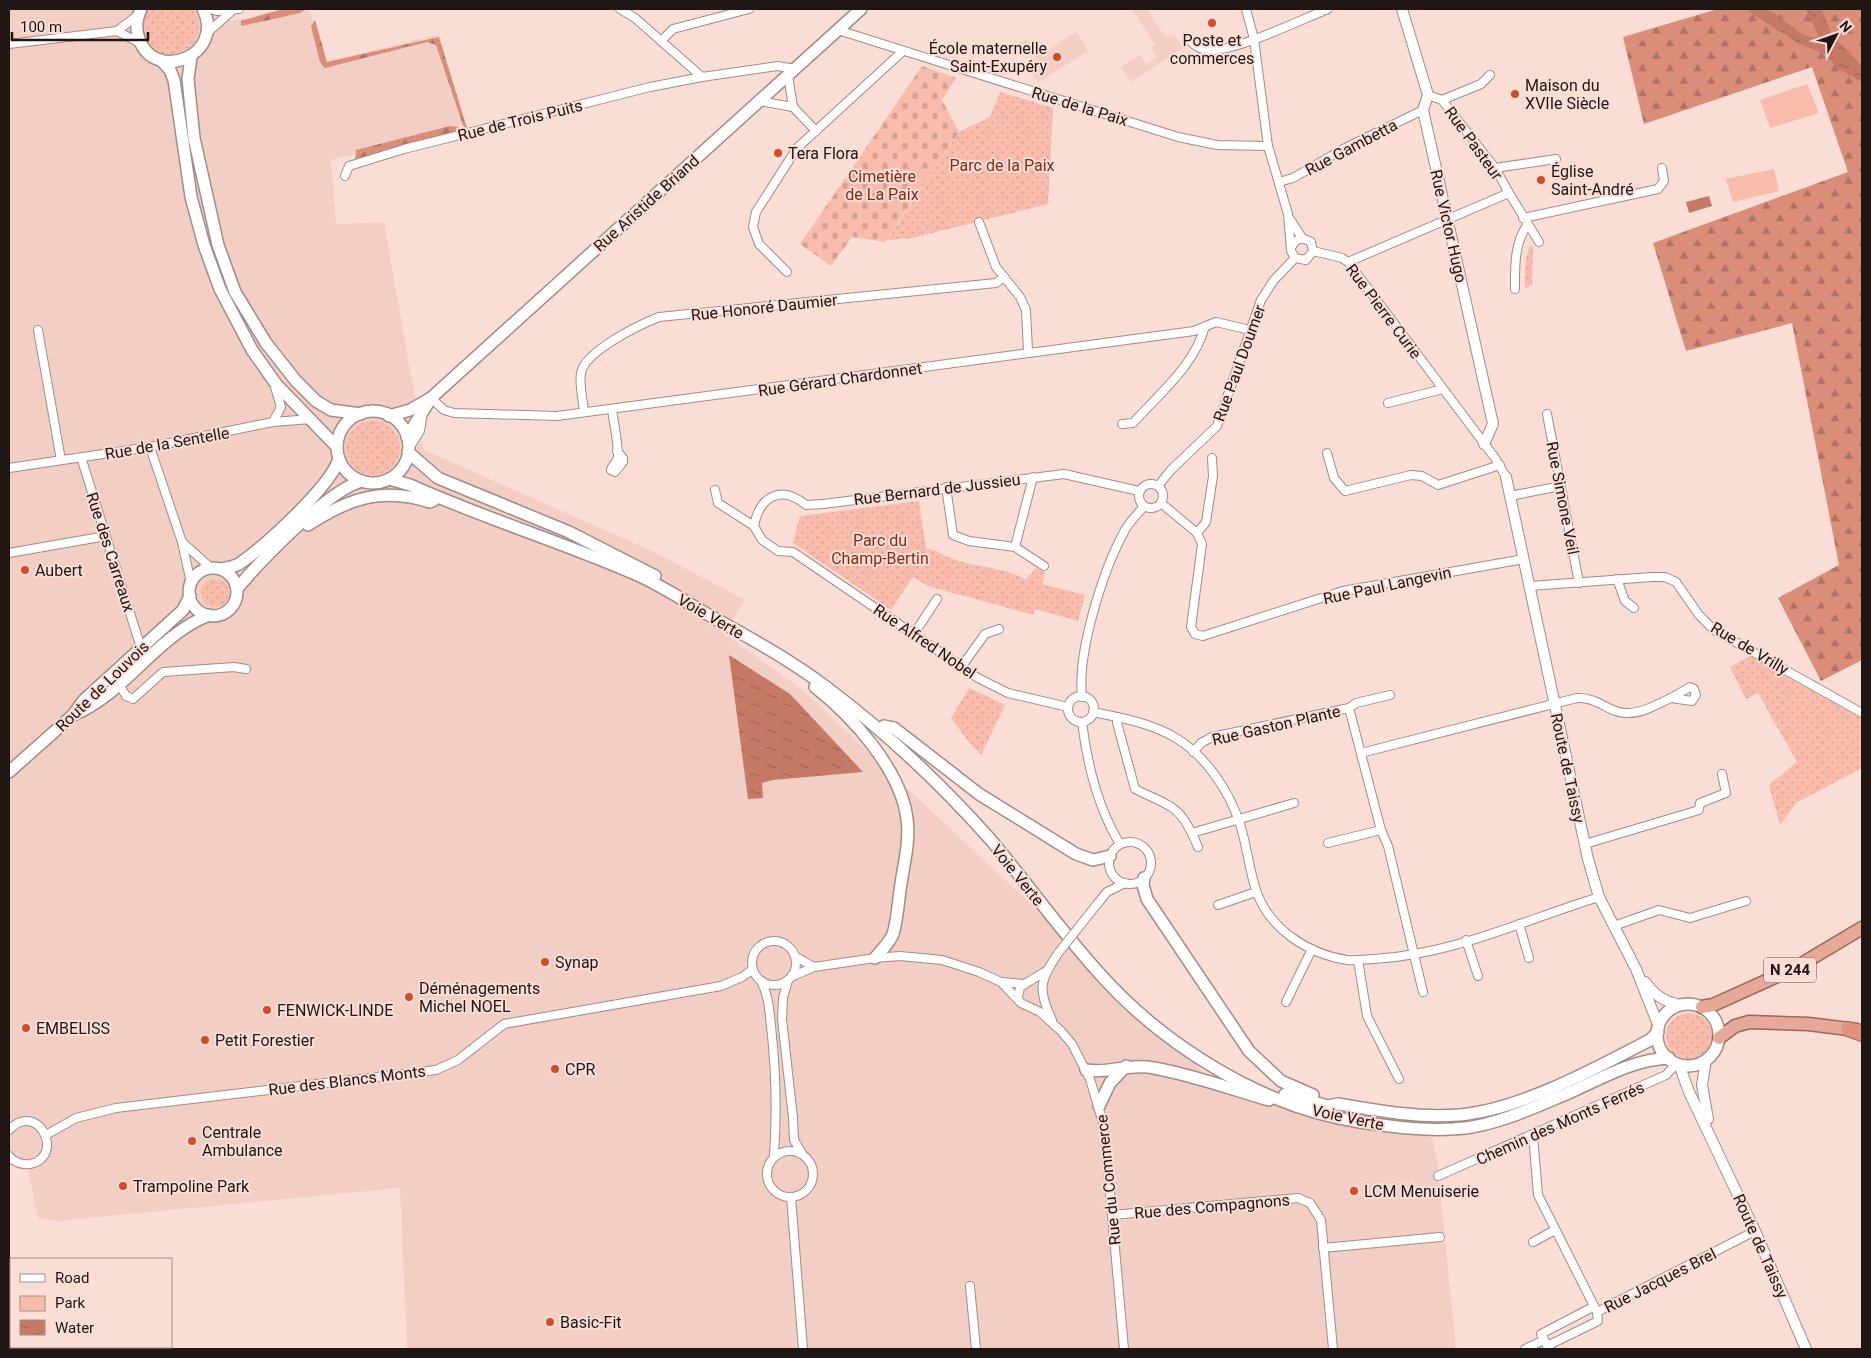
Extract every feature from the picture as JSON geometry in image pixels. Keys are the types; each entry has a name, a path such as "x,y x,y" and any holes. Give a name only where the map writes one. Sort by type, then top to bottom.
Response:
{"highway":[{"name":"N 244","path":"1702,1007 1713,1005 1773,979 1862,928"},
{"path":"1719,1038 1739,1024 1749,1022 1858,1031"}],"main road":[{"path":"161,60 181,61 190,57 203,44 208,32 208,23 203,9"},
{"name":"Rue Aristide Briand","path":"389,416 410,410 431,398 861,9"},
{"path":"139,12 136,24 140,43 146,50 161,60 170,70 174,80 191,197 204,245 220,289 252,350 276,384 311,419 338,453 352,476 362,481"},
{"path":"190,57 188,79 194,138 218,245 235,292 266,343 296,381 316,401 331,410 360,414 370,412 389,416 397,421 407,436 409,450 405,463 399,472 389,479 380,482 362,481 352,484 327,500 237,589"},
{"name":"Rue Aristide Briand","path":"407,436 431,398"},
{"path":"216,569 232,577 237,589 235,601 229,610 217,616 209,615 196,608 190,596 191,583 199,573 216,569 238,564 306,503 328,480 338,453 344,427 360,414"},
{"name":"Voie Verte","path":"409,450 438,478 569,532 638,566 777,646 825,678 884,726 948,786 995,838 1078,941 1120,989 1150,1017 1184,1044 1259,1084 1328,1106 1338,1104 1412,1116 1461,1115 1498,1106 1557,1085 1650,1040 1658,1029"},
{"name":"Voie Verte","path":"389,479 410,485 638,575 782,658 821,683 868,720 945,790 992,843 1099,974 1155,1027 1186,1050 1232,1076 1297,1106 1356,1122 1417,1129 1466,1128 1518,1114 1639,1061 1675,1062"},
{"path":"300,525 307,526 350,501 366,497 404,496 430,502 440,498"},
{"name":"Route de Louvois","path":"9,772 73,715 84,700 183,610 190,596"},
{"name":"Route de Louvois","path":"73,715 92,707 176,635 209,615"},
{"path":"782,658 848,718 877,752 893,776 903,798 908,842 893,934 875,958"},
{"path":"884,726 894,728 979,794 1076,854 1092,860 1110,856"},
{"path":"1144,878 1143,885 1147,899 1249,1050 1281,1080 1304,1092 1338,1104"},
{"path":"1688,1004 1702,1007 1717,1024 1719,1038 1712,1054 1706,1060 1693,1065 1675,1062 1662,1051 1658,1029 1666,1013 1680,1005 1688,1004"},
{"path":"1099,1106 1110,1084 1126,1066"},
{"path":"1086,1070 1094,1071 1126,1066 1153,1067 1269,1100 1297,1106"}],"street":[{"path":"211,9 236,9"},
{"path":"208,32 236,9"},
{"path":"620,9 661,41 702,77 778,66 791,72 793,106"},
{"path":"661,41 673,29 748,9"},
{"path":"1246,9 1254,39 1268,146 1288,214 1295,258 1306,260 1313,252 1311,242 1302,238 1288,214"},
{"path":"1190,41 1200,49 1209,50 1254,39 1328,9"},
{"path":"1402,9 1428,95 1423,110"},
{"path":"9,44 117,31 139,12"},
{"name":"Rue de la Paix","path":"838,30 1178,137 1217,145 1268,146"},
{"path":"117,31 140,43"},
{"path":"788,272 759,244 754,228 756,212 797,148 903,50"},
{"path":"1442,100 1481,84 1490,75"},
{"name":"Rue de Trois Puits","path":"345,176 349,166 404,149 650,87 702,77"},
{"name":"Rue Pasteur","path":"1348,262 1509,193 1495,168 1442,100 1428,95"},
{"path":"759,101 793,106 816,131"},
{"name":"Rue Gambetta","path":"1279,182 1293,178 1345,148 1423,110"},
{"name":"Rue Victor Hugo","path":"1423,110 1493,424 1484,444"},
{"path":"1495,168 1556,159"},
{"path":"1525,221 1658,189 1664,180 1662,168"},
{"path":"1509,193 1539,242"},
{"path":"1515,289 1514,260 1525,221"},
{"path":"979,222 996,267 1020,297 1026,310 1028,351"},
{"path":"1292,246 1294,242 1302,238"},
{"name":"Rue Pierre Curie","path":"1313,252 1336,256 1348,262 1500,465 1506,477"},
{"name":"Rue Paul Doumer","path":"1158,486 1171,470 1217,426 1261,300 1274,280 1295,258"},
{"name":"Rue Honoré Daumier","path":"584,412 581,374 584,363 637,326 659,317 996,283 1004,277"},
{"name":"Rue Gérard Chardonnet","path":"431,398 444,410 454,412 557,416 821,382 1028,351 1191,331 1216,322 1250,330"},
{"path":"1122,424 1133,423 1193,356 1201,343 1205,326"},
{"path":"38,330 61,460"},
{"path":"252,350 278,392 281,407 273,422"},
{"path":"1388,404 1443,389"},
{"path":"612,410 617,451"},
{"path":"409,450 420,431 423,412"},
{"name":"Rue Simone Veil","path":"1547,414 1579,582"},
{"name":"Rue de la Sentelle","path":"9,468 150,447 273,422 311,419"},
{"path":"150,447 182,542 191,583"},
{"path":"1327,453 1334,478 1345,491 1411,475 1422,476 1438,485 1500,465"},
{"name":"Rue des Carreaux","path":"81,457 141,648"},
{"path":"1160,503 1197,533 1206,522 1213,476 1212,458"},
{"name":"Rue Bernard de Jussieu","path":"754,526 757,513 768,499 780,494 794,496 806,505 1064,474 1076,475 1139,491"},
{"path":"1015,547 1033,477"},
{"path":"1506,477 1524,559"},
{"path":"1148,484 1158,486 1163,496 1160,503 1151,508 1144,506 1138,498 1139,491 1148,484"},
{"path":"1510,496 1561,486"},
{"path":"946,487 953,535 968,541 1015,547 1044,566"},
{"path":"715,490 718,503 754,526"},
{"path":"1082,697 1085,651 1108,564 1126,528 1144,506"},
{"name":"Rue Alfred Nobel","path":"754,526 762,540 778,551 793,552 962,666 1008,693 1068,707"},
{"name":"Rue Paul Langevin","path":"1197,533 1202,544 1191,627 1195,634 1203,636 1343,592 1524,559"},
{"path":"9,553 106,536"},
{"path":"182,542 216,569"},
{"name":"Route de Taissy","path":"1524,559 1585,844 1599,897 1636,968 1654,994 1666,1001 1680,1005"},
{"name":"Rue de Vrilly","path":"1530,586 1652,577 1671,579 1681,588 1699,615 1714,630 1862,713"},
{"path":"1617,579 1625,601 1634,608"},
{"path":"914,634 937,599"},
{"path":"962,666 985,634 999,629"},
{"path":"119,684 126,696 133,699 163,672 234,667 246,669"},
{"name":"Rue Gaston Plante","path":"1193,752 1212,737 1349,708 1356,702 1390,695"},
{"path":"1082,697 1090,700 1093,712 1090,719 1082,722 1071,718 1068,707 1075,698 1082,697"},
{"path":"1361,754 1555,704 1587,698 1625,713 1641,711 1671,698"},
{"path":"1349,708 1381,830 1388,846 1416,955 1423,992"},
{"path":"1093,712 1151,726 1177,738 1193,752 1218,780 1232,802 1256,892 1277,927 1312,949 1348,960 1416,955 1519,924 1599,897"},
{"path":"1118,717 1135,789 1163,800 1182,814 1198,847"},
{"path":"1082,722 1088,762 1098,794 1120,844"},
{"path":"1585,844 1699,810 1700,803 1726,792 1722,774"},
{"path":"1192,833 1294,803"},
{"path":"1328,844 1381,830"},
{"path":"1107,892 1111,872 1110,856 1120,844 1126,842 1138,843 1148,851 1151,868 1144,878 1132,884 1125,883 1119,881 1111,872"},
{"path":"1018,998 1018,990 1046,970 1107,892 1125,883"},
{"path":"1218,905 1256,892"},
{"path":"1614,926 1659,910 1690,918 1746,901"},
{"path":"1519,924 1529,958"},
{"path":"1466,940 1478,976"},
{"path":"768,941 782,941 793,950 796,956 795,971 790,978 783,998 782,1019 794,1140 811,1165 811,1183 803,1193 791,1197 776,1193 767,1180 768,1166 774,1156 777,1108 773,1045 769,1001 761,981 752,970 752,958 754,952 768,941"},
{"path":"1286,1002 1312,949"},
{"path":"796,956 814,967"},
{"path":"761,981 778,985 814,967 900,956 942,960 979,972 1001,982 1021,1003 1031,1006 1040,1001 1046,970"},
{"path":"1358,960 1367,1016 1399,1079"},
{"name":"Route de Taissy","path":"1636,968 1658,1029"},
{"name":"Rue des Blancs Monts","path":"46,1135 76,1118 116,1108 436,1070 458,1060 504,1024 721,986 742,978 752,970"},
{"path":"1001,982 1027,983 1041,992"},
{"name":"Rue du Commerce","path":"1041,992 1054,1024"},
{"name":"Rue du Commerce","path":"1031,1006 1054,1024 1072,1044 1086,1070 1099,1106 1104,1126 1124,1349"},
{"name":"Route de Taissy","path":"1706,1060 1702,1085 1703,1102 1715,1144"},
{"name":"Route de Taissy","path":"1675,1062 1755,1231 1806,1349"},
{"name":"Chemin des Monts Ferrés","path":"1438,1176 1666,1075 1675,1062"},
{"path":"9,1120 36,1124 46,1135 47,1148 39,1160 33,1163 22,1164 9,1156"},
{"path":"9,1130 21,1122"},
{"path":"1533,1135 1538,1195 1595,1310"},
{"path":"774,1156 788,1150 803,1155"},
{"path":"791,1197 803,1349"},
{"name":"Rue des Compagnons","path":"1112,1215 1298,1198 1310,1203 1321,1220 1333,1349"},
{"path":"1533,1242 1555,1230"},
{"name":"Rue Jacques Brel","path":"1547,1345 1541,1334 1595,1310 1755,1231"},
{"path":"1323,1248 1440,1237"},
{"path":"970,1286 976,1349"},
{"name":"Rue Jacques Brel","path":"1526,1349 1547,1345 1598,1321 1595,1310"}],"shaded area":[{"path":"9,9 211,9 231,21 289,9 309,9 325,62 436,35 464,125 331,160 336,224 384,222 424,450 654,552 745,600 723,633 800,688 1051,923 1216,1085 1432,1136 1437,1159 1456,1349 407,1349 400,1188 57,1221 38,1218 27,1165 9,1156"},
{"path":"1132,9 1147,9 1166,38 1174,34 1183,48 1131,82 1121,67 1140,55 1146,64 1157,57 1151,48 1155,45"},
{"name":"École maternelle Saint-Exupéry","path":"1076,32 1088,51 1038,83 1026,64 1036,58 1032,53 1026,56 1018,44 1026,39 1033,51 1036,50 1039,56"}],"green space":[{"path":"147,9 193,9 199,23 198,35 192,45 182,51 171,54 160,53 151,47 142,28 143,18"},
{"path":"283,9 306,9 300,13 241,26 241,21"},
{"path":"1718,9 1862,9 1862,660 1821,681 1778,598 1839,565 1792,323 1686,351 1653,243 1848,172 1812,67 1644,124 1623,37"},
{"path":"315,20 327,62 439,37 467,128 355,161 356,150 450,126 464,128 436,45 427,42 325,68 320,62 311,26"},
{"name":"Cimetière de La Paix","path":"922,66 956,78 942,100 959,132 885,242 852,237 831,266 800,244"},
{"path":"1807,84 1819,113 1770,128 1760,100"},
{"name":"Parc de la Paix","path":"1000,92 1053,108 1048,204 912,238 887,240 959,132 990,117"},
{"path":"1774,169 1779,191 1733,202 1726,179"},
{"path":"1530,244 1533,248 1532,285 1525,288 1525,264"},
{"path":"368,421 378,421 388,425 396,433 400,448 396,463 388,471 378,475 368,475 358,471 350,463 346,453 346,443 350,433 358,425"},
{"name":"Parc du Champ-Bertin","path":"919,501 926,549 969,564 1008,572 1026,580 1036,568 1045,573 1042,584 1085,595 1078,621 1035,609 1033,615 928,586 913,577 891,610 793,543 800,516"},
{"path":"215,579 225,583 229,593 225,603 215,607 205,603 201,593 205,583"},
{"path":"1750,656 1862,719 1862,768 1796,803 1780,825 1769,785 1797,762 1758,693 1746,699 1730,667"},
{"path":"969,688 1005,705 981,755 951,718"},
{"path":"1684,1013 1694,1013 1708,1023 1712,1036 1708,1049 1702,1055 1694,1059 1684,1059 1670,1049 1666,1041 1666,1031 1676,1017"}],"water":[{"path":"1745,9 1764,9 1778,16 1804,35 1819,37 1806,9 1821,9 1833,36 1862,66 1862,82 1839,69 1825,54 1798,43"},
{"path":"1709,196 1712,206 1689,213 1686,202"},
{"path":"729,655 790,694 863,772 773,780 762,783 763,798 748,799"}],"place":[{"name":"Poste et commerces","path":"1212,23"},
{"name":"École maternelle Saint-Exupéry","path":"1057,57"},
{"name":"Maison du XVIIe Siècle","path":"1515,94"},
{"name":"Tera Flora","path":"778,153"},
{"name":"Église Saint-André","path":"1541,180"},
{"name":"Aubert","path":"25,570"},
{"name":"Synap","path":"545,962"},
{"name":"Déménagements Michel NOEL","path":"409,997"},
{"name":"FENWICK-LINDE","path":"267,1010"},
{"name":"EMBELISS","path":"26,1028"},
{"name":"Petit Forestier","path":"205,1040"},
{"name":"CPR","path":"555,1069"},
{"name":"Centrale Ambulance","path":"192,1141"},
{"name":"Trampoline Park","path":"123,1186"},
{"name":"LCM Menuiserie","path":"1354,1191"},
{"name":"Basic-Fit","path":"550,1322"}]}
